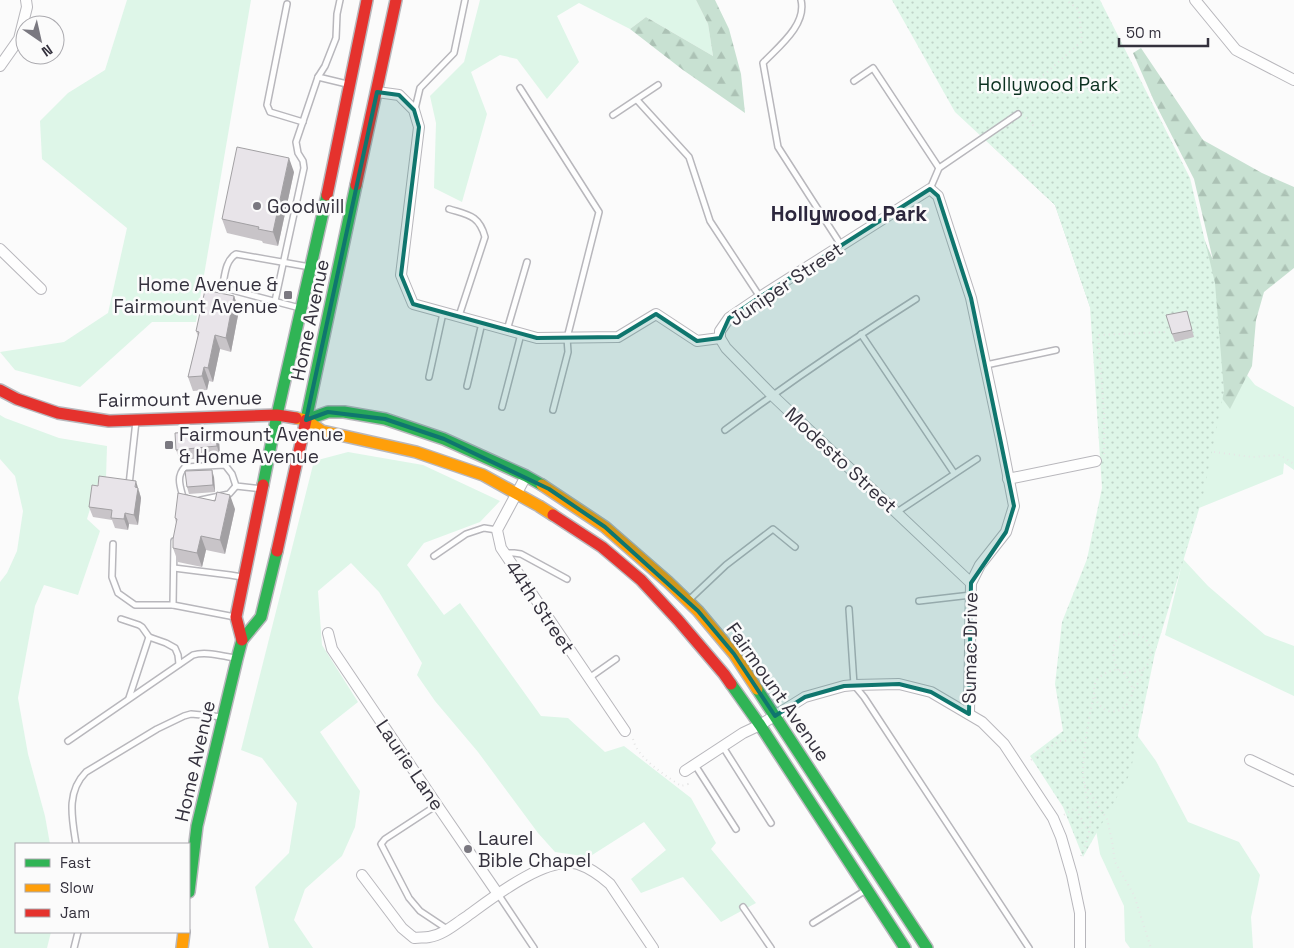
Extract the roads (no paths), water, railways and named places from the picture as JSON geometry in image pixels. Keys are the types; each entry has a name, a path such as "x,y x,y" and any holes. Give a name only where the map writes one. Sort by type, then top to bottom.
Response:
{"main road":[{"name":"Home Avenue","path":"190,884 197,826 242,640 236,617 277,415 367,0"},
{"name":"Home Avenue","path":"242,640 261,617 306,420 396,0"},
{"name":"Fairmount Avenue","path":"0,390 17,399 58,413 109,421 277,415 306,420 322,431 416,452 483,475 517,493 602,548 641,580 724,674 760,725 904,948"},
{"name":"Fairmount Avenue","path":"306,420 328,412 344,412 385,419 444,439 526,476 549,489 605,527 688,601 734,654 927,948"},
{"path":"182,948 184,933"}],"street":[{"path":"0,66 19,39 27,7 26,0"},
{"path":"1195,0 1236,50 1294,80"},
{"path":"377,92 398,95 414,110 419,127 401,275 413,304 537,338 618,337 656,314 697,341 720,334"},
{"name":"Juniper Street","path":"720,334 729,318 930,189"},
{"name":"Sumac Drive","path":"930,189 938,196 971,298 1014,506 1006,532 980,565 971,582 969,714 982,722 1004,744 1053,818 1072,875 1080,913 1080,948"},
{"path":"0,249 41,289"},
{"name":"Modesto Street","path":"720,334 726,348 772,395 971,582"},
{"path":"1008,479 1096,461"},
{"path":"497,530 526,476"},
{"name":"44th Street","path":"497,530 504,553 625,731"},
{"name":"Laurie Lane","path":"328,633 332,648 436,805 498,894"},
{"path":"685,771 743,733 760,725 805,697 844,686 900,684 931,692 969,714"},
{"path":"1250,760 1294,781"},
{"path":"362,875 402,928 414,938 430,937 447,930 498,894 531,874 561,863 577,864 601,876 610,884 653,948"}],"lane":[{"path":"275,301 304,168 298,154 296,142 318,77 325,66 336,38 337,14 340,0"},
{"path":"414,110 420,88 454,53 465,0"},
{"path":"801,0 801,17 795,29 763,63 778,147 841,246"},
{"path":"287,4 267,105 270,112 303,122"},
{"path":"854,81 872,68 939,168"},
{"path":"318,77 349,85"},
{"path":"613,115 658,85"},
{"path":"520,88 599,212 567,338 568,352 553,410"},
{"path":"637,100 689,157 710,221 760,297"},
{"path":"930,189 939,168 1018,114"},
{"path":"449,209 474,217 482,226 485,237 459,317"},
{"path":"301,308 226,288 223,284 228,260 236,254 310,267"},
{"path":"507,330 527,262"},
{"path":"725,430 772,395 916,298"},
{"path":"429,377 443,313"},
{"path":"467,386 482,323"},
{"path":"502,407 521,334"},
{"path":"861,334 954,474"},
{"path":"985,365 1056,350"},
{"path":"129,485 136,420"},
{"path":"897,512 977,459"},
{"path":"225,465 232,474 236,486 229,494 208,499 192,500 183,497 179,481 180,471 185,466 225,465"},
{"path":"236,486 262,489"},
{"path":"434,556 466,534 484,528 497,530"},
{"path":"688,601 726,565 773,529 795,547"},
{"path":"173,605 174,539"},
{"path":"113,544 112,577 118,593 136,604 173,605 236,617"},
{"path":"504,553 521,554 568,579"},
{"path":"174,568 245,578"},
{"path":"919,601 971,595"},
{"path":"849,609 854,685 864,697 1029,948"},
{"path":"121,619 139,625 149,637 175,648 179,664"},
{"path":"129,699 149,637"},
{"path":"68,741 192,655 199,653 238,659"},
{"path":"588,678 616,658"},
{"path":"76,843 72,801 79,779 86,772 157,729 184,716 190,714 224,717"},
{"path":"722,746 772,823"},
{"path":"695,764 736,829"},
{"path":"436,805 385,839 381,844 409,898 420,911 447,930"},
{"path":"813,922 867,890"},
{"path":"498,894 534,948"},
{"path":"743,907 771,948"},
{"path":"74,948 78,933"}],"place":[{"name":"Goodwill","path":"257,206"},
{"name":"Home Avenue & Fairmount Avenue","path":"288,295"},
{"name":"Fairmount Avenue & Home Avenue","path":"169,445"},
{"name":"Laurel Bible Chapel","path":"468,849"}],"district":[{"name":"Hollywood Park","path":"849,213"}]}
